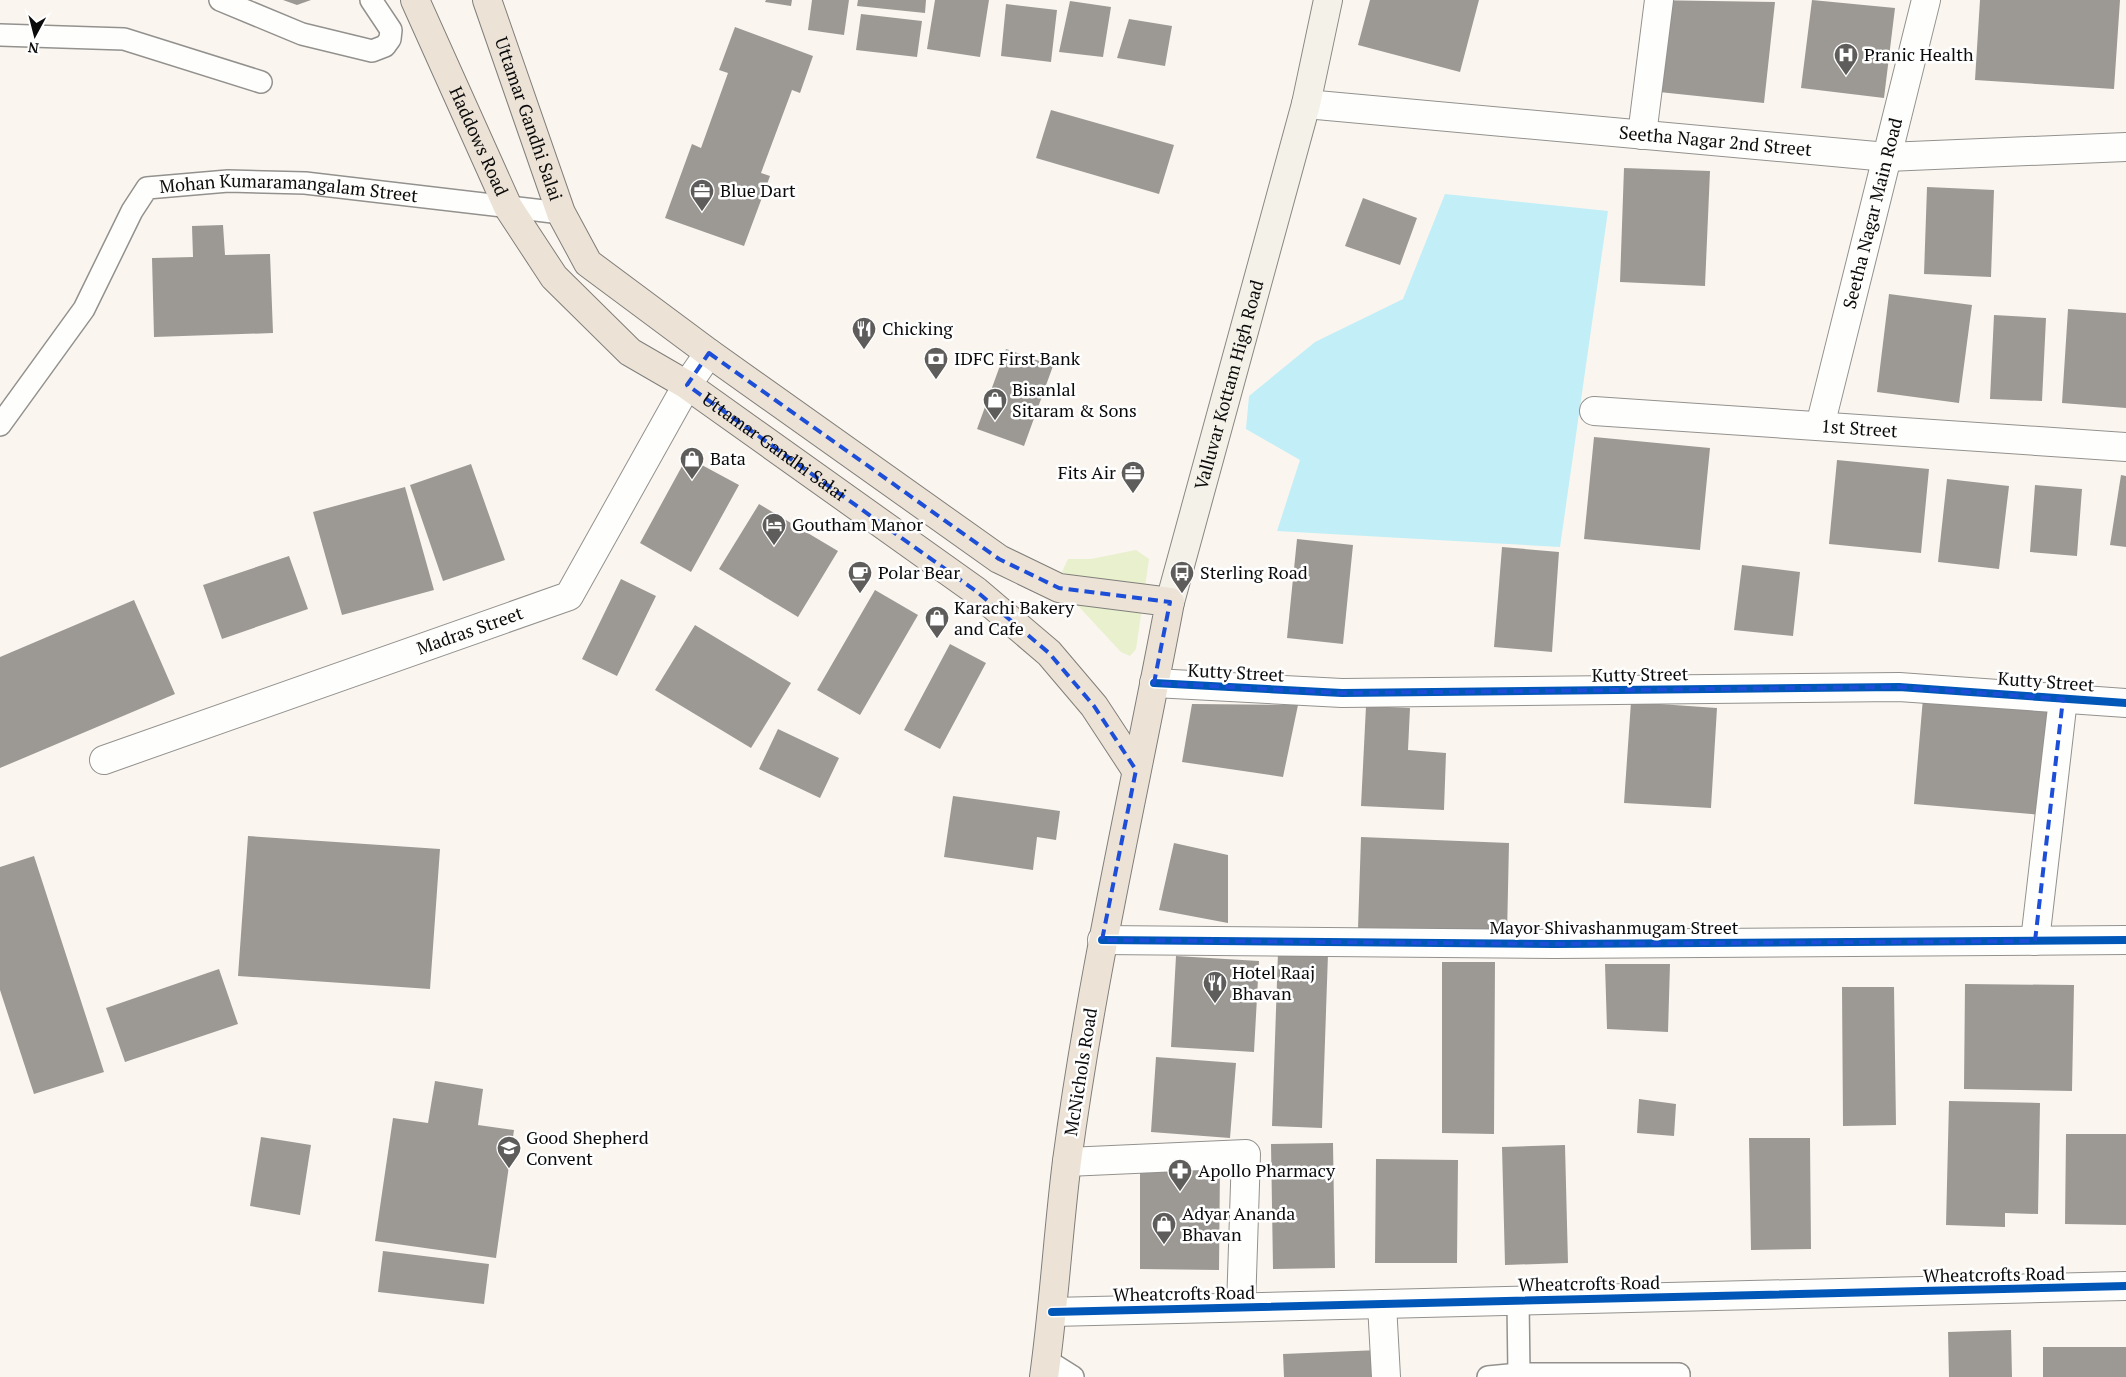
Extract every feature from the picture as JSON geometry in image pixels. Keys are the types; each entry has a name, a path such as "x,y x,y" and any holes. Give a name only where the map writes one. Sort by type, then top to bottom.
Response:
{"main road":[{"name":"Haddows Road","path":"415,0 508,207 554,277"},
{"name":"Uttamar Gandhi Salai","path":"487,0 561,213 588,263 709,353 999,559 1060,588 1170,602"},
{"name":"Valluvar Kottam High Road","path":"1136,770 1170,602 1306,104 1328,0"},
{"name":"Uttamar Gandhi Salai","path":"554,277 630,352 687,385 976,591 1049,653 1094,706 1136,770"},
{"name":"McNichols Road","path":"1045,1369 1067,1162 1102,940 1136,770"}],"street":[{"path":"1642,135 1658,0"},
{"name":"Seetha Nagar Main Road","path":"1820,426 1926,0"},
{"name":"Seetha Nagar 2nd Street","path":"1306,104 1887,158 2126,148"},
{"name":"Madras Street","path":"104,760 569,596 687,385 709,353"},
{"name":"1st Street","path":"1594,411 2126,447"},
{"name":"Kutty Street","path":"1154,684 1342,693 1899,687 2126,703"},
{"path":"2035,941 2063,699"},
{"name":"Mayor Shivashanmugam Street","path":"1102,940 1554,944 2035,941 2126,938"},
{"path":"1067,1162 1246,1154 1241,1307"},
{"name":"Wheatcrofts Road","path":"1052,1312 2126,1286"},
{"path":"1382,1304 1386,1377"}],"lane":[{"path":"220,0 302,34 372,52 385,46 390,39 391,30 371,0"},
{"path":"0,35 124,39 261,82"},
{"name":"Mohan Kumaramangalam Street","path":"0,425 84,309 132,211 147,188 228,181 305,183 561,213"},
{"path":"1518,1301 1519,1374"},
{"path":"1045,1369 1073,1377"},
{"path":"1488,1377 1519,1374 1679,1374 1679,1377"}],"highlighted area":[{"path":"709,353 999,559 1059,588 1170,602 1154,683 1342,693 1899,687 2063,699 2035,941 1554,944 1102,940 1136,770 1094,706 1049,653 976,591 687,385"}],"green space":[{"path":"1136,550 1149,559 1136,649 1130,656 1121,652 1057,583 1068,559 1091,559"}],"water":[{"path":"1445,194 1608,211 1560,547 1277,531 1300,460 1246,429 1249,396 1315,342 1403,299"}],"building":[{"path":"283,0 311,0 297,5"},
{"path":"766,0 792,0 791,6 765,2"},
{"path":"812,0 849,0 844,35 808,30"},
{"path":"858,0 926,0 925,13 857,6"},
{"path":"935,0 989,0 980,57 927,49"},
{"path":"1370,0 1479,0 1460,72 1358,45"},
{"path":"1649,0 1775,2 1764,103 1640,90"},
{"path":"1812,0 1895,8 1884,98 1801,88"},
{"path":"1980,0 2120,0 2114,89 1975,80"},
{"path":"1070,1 1111,7 1103,57 1059,52"},
{"path":"1006,4 1057,10 1051,62 1001,56"},
{"path":"861,14 922,21 917,57 856,50"},
{"path":"1129,19 1172,26 1165,66 1117,58"},
{"path":"735,27 813,56 800,93 792,90 761,173 770,176 744,246 665,218 692,144 701,148 728,73 719,70"},
{"path":"1051,110 1174,145 1159,194 1036,158"},
{"path":"1624,168 1710,171 1705,286 1620,282"},
{"path":"1927,187 1994,190 1991,277 1924,274"},
{"path":"1363,198 1417,218 1400,265 1345,246"},
{"path":"223,225 225,255 270,254 273,333 154,337 152,258 193,257 192,226"},
{"path":"1889,294 1972,305 1959,403 1877,392"},
{"path":"2068,309 2126,313 2126,408 2062,403"},
{"path":"1994,315 2046,318 2042,401 1990,399"},
{"path":"1006,349 1053,366 1024,446 977,429"},
{"path":"1594,437 1710,448 1700,550 1584,539"},
{"path":"687,457 739,485 691,572 640,543"},
{"path":"1837,460 1929,469 1921,553 1829,544"},
{"path":"471,464 505,560 443,581 410,485"},
{"path":"2121,475 2126,476 2126,547 2110,545"},
{"path":"1947,479 2009,486 1999,569 1938,562"},
{"path":"2035,485 2082,489 2077,556 2030,552"},
{"path":"405,487 434,590 342,615 313,512"},
{"path":"759,504 838,551 798,617 719,569"},
{"path":"1297,539 1353,545 1343,644 1287,638"},
{"path":"1502,547 1559,552 1552,652 1494,647"},
{"path":"289,556 308,609 222,639 203,585"},
{"path":"1742,565 1800,572 1793,636 1734,630"},
{"path":"621,579 656,596 617,676 582,659"},
{"path":"875,590 918,615 860,715 817,690"},
{"path":"134,600 175,694 0,768 0,657"},
{"path":"695,625 791,683 751,748 655,690"},
{"path":"950,644 986,663 940,749 904,730"},
{"path":"1923,698 2051,709 2042,815 1914,804"},
{"path":"1631,702 1717,708 1711,808 1624,803"},
{"path":"1192,704 1298,705 1283,777 1182,762"},
{"path":"1366,706 1410,708 1408,750 1446,753 1444,810 1361,806"},
{"path":"778,729 839,758 820,798 759,769"},
{"path":"953,796 1060,811 1056,840 1037,837 1033,870 944,857"},
{"path":"248,836 440,849 430,989 238,976"},
{"path":"1361,837 1509,843 1507,935 1358,929"},
{"path":"1174,843 1228,855 1228,923 1159,910"},
{"path":"34,856 104,1072 34,1094 0,990 0,867"},
{"path":"1278,952 1328,954 1322,1128 1272,1126"},
{"name":"Hotel Raaj Bhavan","path":"1176,956 1259,961 1254,1052 1171,1047"},
{"path":"1442,962 1495,962 1494,1134 1442,1133"},
{"path":"1605,964 1670,964 1668,1032 1607,1029"},
{"path":"219,969 238,1024 125,1062 106,1008"},
{"path":"1965,984 2074,985 2072,1091 1964,1089"},
{"path":"1842,987 1894,987 1896,1125 1843,1126"},
{"path":"1156,1057 1236,1063 1230,1138 1151,1132"},
{"path":"435,1081 483,1089 478,1125 514,1130 496,1258 375,1241 393,1118 428,1123"},
{"path":"1639,1099 1676,1104 1674,1136 1637,1133"},
{"path":"1949,1101 2040,1103 2038,1214 2005,1213 2005,1227 1946,1225"},
{"path":"2066,1134 2126,1134 2126,1225 2065,1224"},
{"path":"261,1137 311,1145 300,1215 250,1206"},
{"path":"1749,1138 1810,1138 1811,1249 1751,1250"},
{"path":"1333,1143 1335,1268 1273,1269 1271,1144"},
{"path":"1565,1145 1568,1263 1505,1265 1502,1147"},
{"path":"1376,1159 1458,1160 1457,1263 1375,1263"},
{"path":"1140,1164 1220,1165 1219,1270 1140,1269"},
{"path":"383,1251 489,1264 484,1304 378,1292"},
{"path":"2011,1330 2012,1377 1949,1377 1948,1332"},
{"path":"2043,1347 2126,1347 2126,1377 2043,1377"},
{"path":"1379,1350 1380,1377 1284,1377 1283,1354"}],"cycle path":[{"path":"1154,683 1342,693 1899,687 2126,703"},
{"path":"1102,940 1554,944 2126,940"},
{"path":"1052,1312 2126,1286"}],"place":[{"name":"Pranic Health","path":"1846,76"},
{"name":"Blue Dart","path":"702,212"},
{"name":"Chicking","path":"864,350"},
{"name":"IDFC First Bank","path":"936,380"},
{"name":"Bisanlal Sitaram & Sons","path":"995,421"},
{"name":"Bata","path":"692,480"},
{"name":"Fits Air","path":"1133,494"},
{"name":"Goutham Manor","path":"774,546"},
{"name":"Polar Bear","path":"860,594"},
{"name":"Sterling Road","path":"1182,594"},
{"name":"Karachi Bakery and Cafe","path":"937,639"},
{"name":"Hotel Raaj Bhavan","path":"1215,1004"},
{"name":"Good Shepherd Convent","path":"509,1169"},
{"name":"Apollo Pharmacy","path":"1180,1192"},
{"name":"Adyar Ananda Bhavan","path":"1164,1245"}]}
